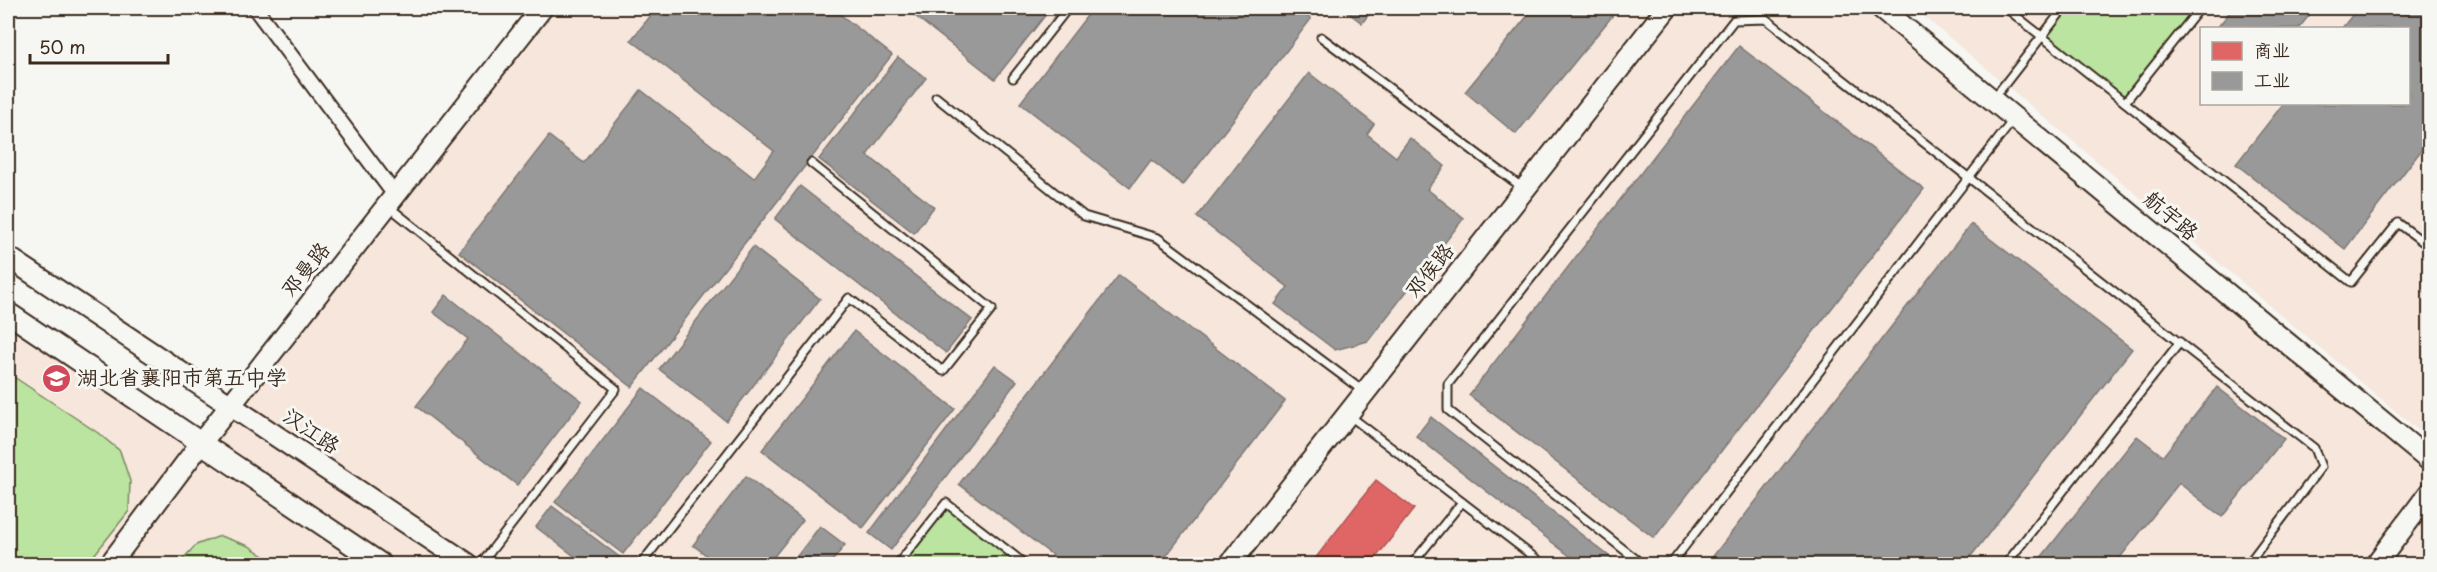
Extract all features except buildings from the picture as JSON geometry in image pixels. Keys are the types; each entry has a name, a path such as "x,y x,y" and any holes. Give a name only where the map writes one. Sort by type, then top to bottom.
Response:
{"street":[{"path":"255,8 391,200"},
{"name":"邓曼路","path":"110,564 201,443 542,8"},
{"name":"邓侯路","path":"1230,564 1667,8"},
{"name":"航宇路","path":"1881,8 2430,461"},
{"name":"汉江路","path":"8,257 468,564"},
{"path":"8,313 381,564"},
{"path":"2376,564 2430,492"}],"lane":[{"path":"1013,78 1068,8"},
{"path":"2006,8 2351,282 2398,223 2430,247"},
{"path":"1992,100 2064,8"},
{"path":"2125,102 2200,8"},
{"path":"1642,564 1448,410 1448,384 1734,20 1766,19 2314,448 2321,467 2248,564"},
{"path":"1321,37 1525,189"},
{"path":"936,97 1084,216 1158,238 1365,393"},
{"path":"1671,564 2015,118"},
{"path":"641,564 849,298 943,372 992,309 811,163"},
{"path":"391,200 616,389 481,564"},
{"path":"2007,564 2180,342"},
{"path":"1348,414 1543,564"},
{"path":"1412,564 1462,502"},
{"path":"898,564 946,503 1024,564"}],"shaded area":[{"path":"542,8 1881,8 2429,461 2429,564 8,564 8,313 201,443"},
{"path":"1914,8 2429,8 2429,439"}],"green space":[{"path":"2064,8 2200,8 2125,102 2042,36"},
{"path":"8,373 98,433 120,451 130,481 129,511 87,564 8,564"},
{"path":"946,503 1025,564 898,564"},
{"path":"220,536 249,546 276,564 179,563 196,545"}],"place":[{"name":"湖北省襄阳市第五中学","path":"56,378"}]}
